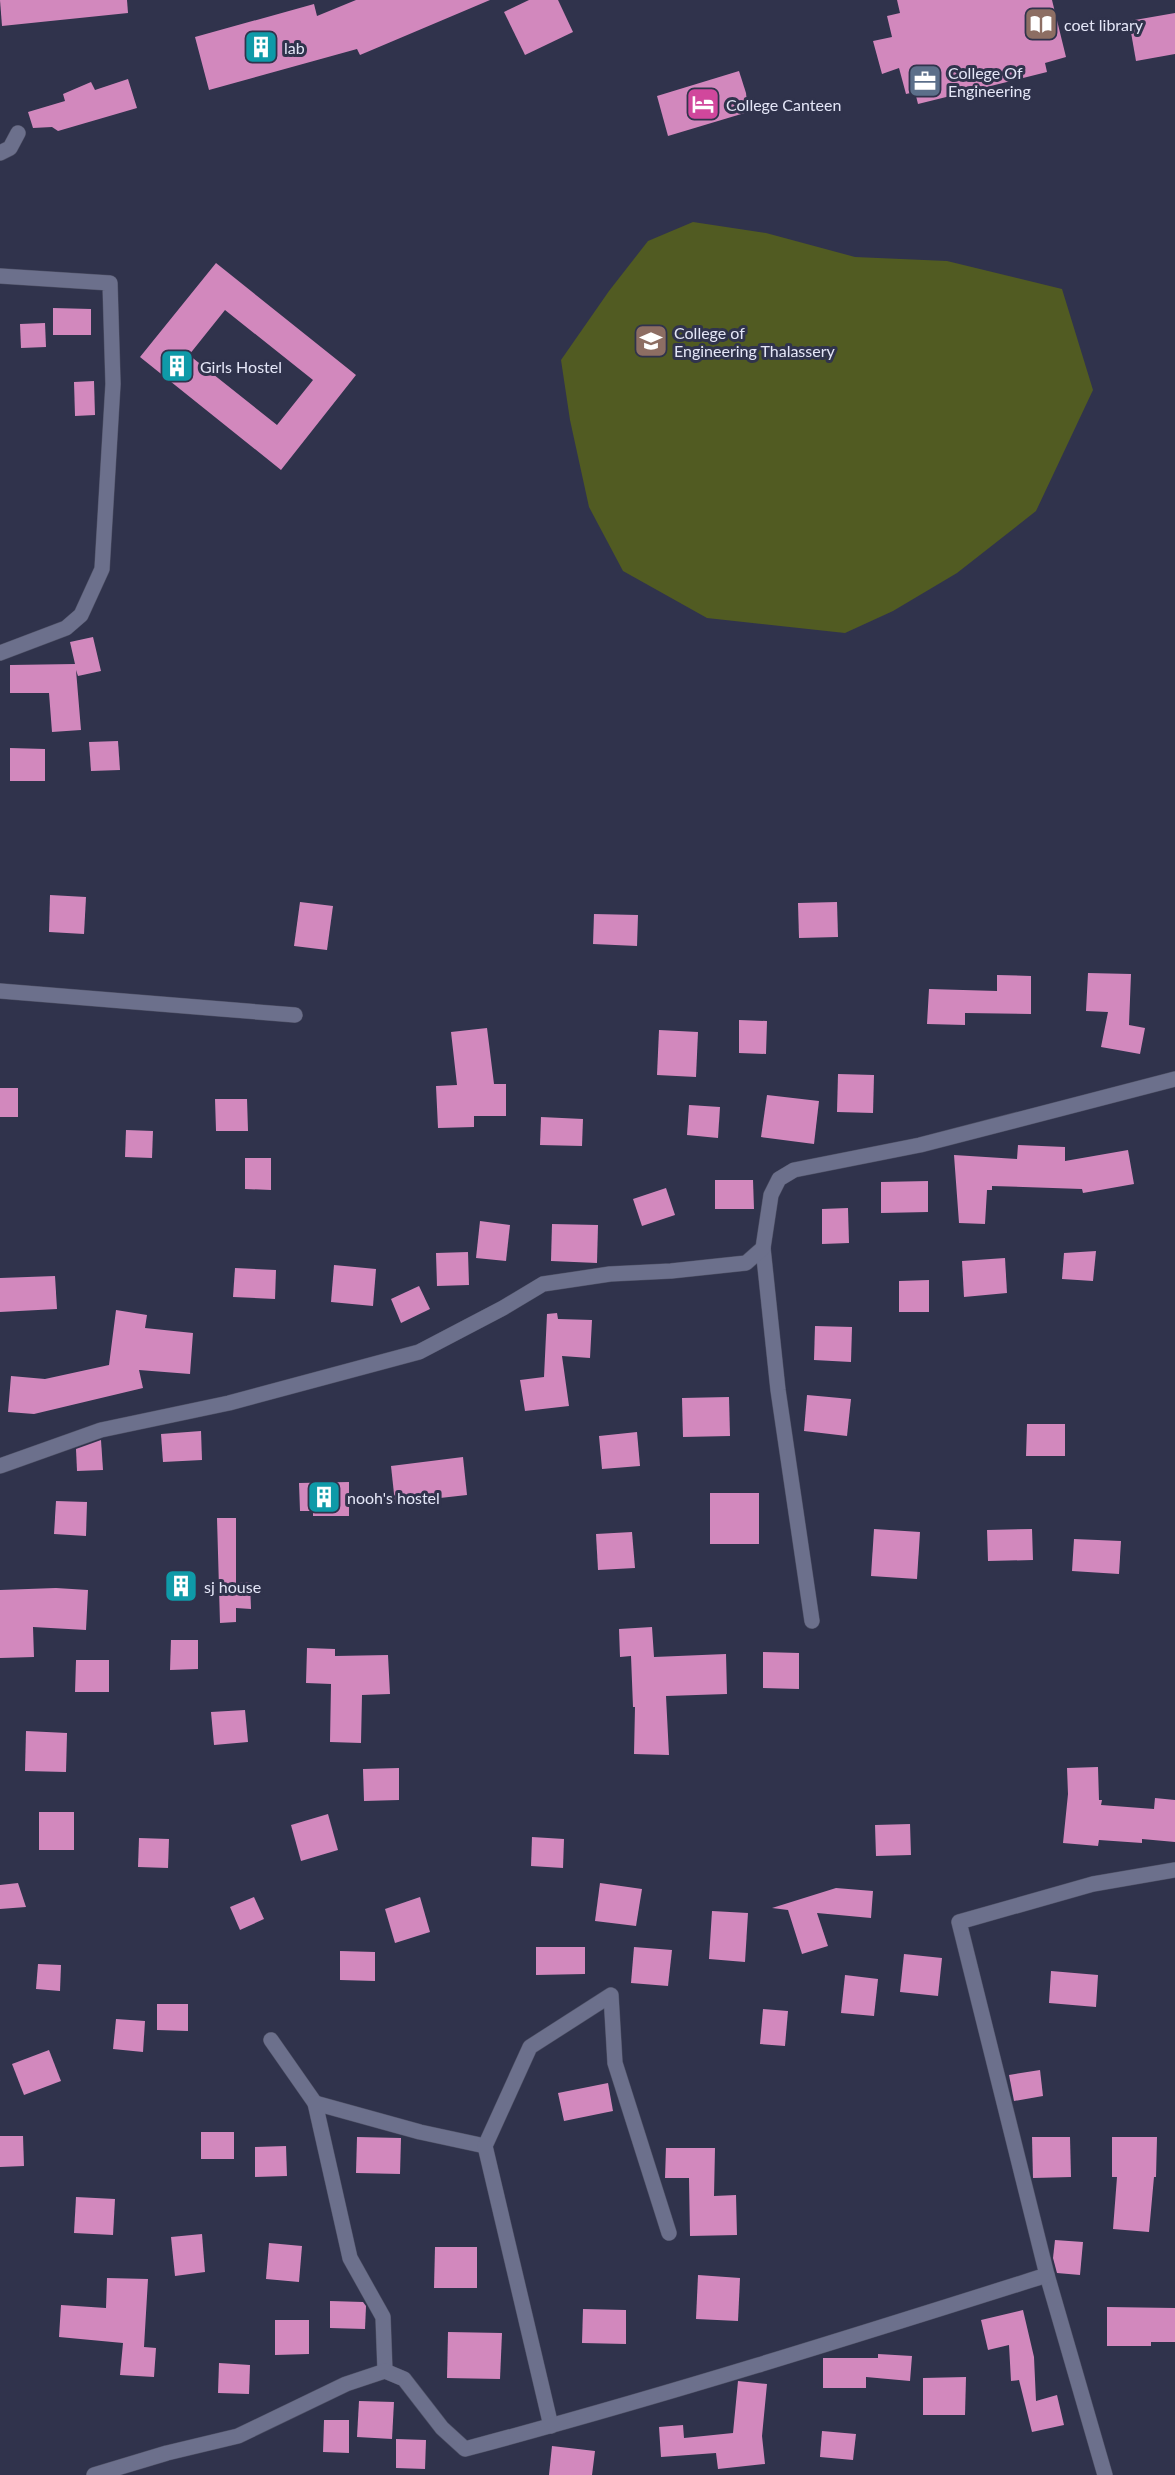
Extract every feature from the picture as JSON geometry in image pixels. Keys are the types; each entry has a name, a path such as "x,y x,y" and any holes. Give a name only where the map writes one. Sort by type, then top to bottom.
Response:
{"street":[{"path":"0,153 10,148 18,133"},
{"path":"0,276 110,283 113,384 102,569 81,615 66,628 0,653"},
{"path":"0,991 295,1015"},
{"path":"812,1621 778,1390 763,1248 770,1214 771,1195 779,1179 794,1170 920,1145 1175,1079"},
{"path":"0,1466 101,1430 229,1403 419,1352 503,1308 543,1284 610,1274 671,1271 746,1263 763,1248"},
{"path":"1105,2475 1047,2276 958,1922 1093,1884 1175,1870"},
{"path":"551,2426 484,2146 530,2047 611,1995 615,2063 669,2233"},
{"path":"271,2040 315,2103 350,2259 383,2317 386,2371"},
{"path":"315,2103 420,2132 484,2146"},
{"path":"94,2475 167,2453 238,2436 346,2384 386,2371 404,2379 442,2428 465,2449 754,2367 1047,2276"}],"green space":[{"path":"693,222 766,233 855,257 947,261 1062,289 1093,390 1036,511 957,573 893,611 845,633 707,618 623,571 589,507 570,420 561,360 609,291 648,241"}],"building":[{"path":"0,0 127,0 128,13 2,26"},
{"path":"356,0 490,0 360,55 357,49 209,90 195,37 314,4 317,16"},
{"path":"529,0 558,0 573,32 525,55 504,12"},
{"path":"897,0 1052,0 1066,57 1045,63 1047,72 918,104 915,92 906,94 899,68 882,74 873,41 892,37 887,16 900,13"},
{"path":"1175,13 1175,54 1136,61 1129,21"},
{"name":"College Canteen","path":"739,71 746,93 748,112 668,136 657,96"},
{"path":"128,79 137,108 58,131 52,127 33,128 28,112 65,101 63,94 91,82 95,90"},
{"name":"Girls Hostel","path":"216,263 356,375 281,470 140,357","holes":["225,310 313,380 277,425 189,355"]},
{"path":"53,308 91,309 91,335 53,335"},
{"path":"45,323 46,347 21,348 20,324"},
{"path":"94,381 95,415 75,416 74,382"},
{"path":"93,637 101,671 78,676 76,670 81,730 52,732 49,693 10,693 10,665 75,664 70,642"},
{"path":"118,741 120,770 91,771 89,742"},
{"path":"10,748 45,749 45,781 10,781"},
{"path":"50,895 86,897 84,934 49,932"},
{"path":"300,902 333,906 327,950 294,946"},
{"path":"837,902 838,937 799,938 798,903"},
{"path":"594,914 638,915 637,946 593,944"},
{"path":"1088,973 1131,974 1129,1025 1145,1028 1140,1054 1101,1047 1108,1012 1086,1011"},
{"path":"997,975 1031,976 1031,1014 965,1013 965,1025 927,1024 929,989 997,991"},
{"path":"739,1020 767,1021 766,1054 739,1053"},
{"path":"487,1028 494,1084 506,1084 506,1116 474,1116 474,1127 438,1128 436,1086 457,1085 451,1032"},
{"path":"659,1030 698,1032 696,1077 657,1075"},
{"path":"838,1074 874,1075 873,1113 837,1112"},
{"path":"0,1088 18,1088 18,1117 0,1117"},
{"path":"767,1095 819,1101 814,1144 761,1137"},
{"path":"215,1099 247,1099 248,1131 216,1131"},
{"path":"689,1105 720,1107 718,1138 687,1135"},
{"path":"541,1117 583,1119 582,1146 540,1145"},
{"path":"126,1130 153,1131 152,1158 125,1157"},
{"path":"1018,1145 1065,1147 1065,1161 1128,1150 1134,1184 1083,1193 1082,1189 992,1186 992,1190 987,1190 985,1224 959,1223 954,1155 1017,1159"},
{"path":"245,1158 271,1158 271,1190 245,1189"},
{"path":"715,1180 753,1180 754,1209 715,1209"},
{"path":"928,1181 928,1212 881,1213 881,1182"},
{"path":"666,1188 675,1215 642,1226 633,1199"},
{"path":"848,1208 849,1243 822,1244 822,1209"},
{"path":"480,1221 510,1225 506,1261 476,1258"},
{"path":"552,1224 598,1225 597,1263 551,1261"},
{"path":"1096,1251 1093,1281 1062,1279 1064,1253"},
{"path":"468,1252 469,1285 437,1286 436,1253"},
{"path":"1005,1258 1007,1293 964,1297 962,1261"},
{"path":"334,1265 376,1269 373,1306 331,1302"},
{"path":"235,1268 276,1270 275,1299 233,1297"},
{"path":"55,1276 57,1309 0,1312 0,1278"},
{"path":"929,1280 929,1312 899,1312 899,1281"},
{"path":"419,1286 430,1309 401,1323 391,1299"},
{"path":"116,1310 147,1315 145,1328 193,1333 190,1374 139,1370 143,1388 34,1414 8,1412 11,1376 45,1379 109,1365"},
{"path":"557,1313 558,1319 592,1320 590,1358 562,1356 569,1406 525,1411 520,1380 544,1377 547,1314"},
{"path":"815,1326 852,1327 851,1362 814,1360"},
{"path":"807,1395 851,1399 847,1436 804,1431"},
{"path":"729,1397 730,1436 683,1437 682,1398"},
{"path":"1027,1424 1065,1424 1065,1456 1026,1456"},
{"path":"201,1431 202,1460 163,1462 161,1434"},
{"path":"637,1432 640,1466 602,1469 599,1436"},
{"path":"101,1440 103,1470 77,1471 76,1449"},
{"path":"463,1457 467,1495 395,1503 391,1466"},
{"name":"nooh's hostel","path":"349,1482 349,1516 313,1516 313,1511 300,1511 299,1483"},
{"path":"710,1493 759,1493 759,1544 710,1544"},
{"path":"56,1501 87,1502 86,1536 54,1534"},
{"path":"217,1518 236,1518 236,1583 250,1582 251,1609 236,1608 236,1622 220,1623"},
{"path":"874,1529 920,1532 917,1579 871,1576"},
{"path":"1032,1529 1033,1560 988,1561 987,1530"},
{"path":"632,1532 635,1568 598,1570 596,1534"},
{"path":"1074,1539 1121,1541 1119,1574 1072,1571"},
{"path":"56,1588 88,1590 86,1630 33,1627 34,1657 0,1658 0,1590"},
{"path":"652,1627 654,1657 726,1654 727,1694 666,1696 669,1755 634,1754 635,1707 633,1707 631,1656 620,1657 619,1629"},
{"path":"171,1640 198,1640 198,1669 170,1670"},
{"path":"307,1648 335,1649 335,1656 388,1655 390,1694 362,1695 361,1743 330,1742 331,1684 306,1683"},
{"path":"763,1652 799,1653 799,1689 763,1688"},
{"path":"76,1660 109,1660 109,1692 75,1692"},
{"path":"245,1710 248,1742 214,1745 211,1712"},
{"path":"26,1731 67,1733 66,1772 25,1771"},
{"path":"1098,1767 1101,1805 1154,1809 1155,1798 1175,1800 1175,1842 1142,1839 1142,1843 1099,1840 1098,1846 1063,1843 1068,1794 1067,1768"},
{"path":"399,1768 399,1800 364,1801 363,1769"},
{"path":"39,1812 74,1812 74,1850 39,1850"},
{"path":"328,1814 338,1850 301,1861 291,1825"},
{"path":"910,1824 911,1855 876,1856 875,1825"},
{"path":"532,1837 564,1839 563,1868 531,1866"},
{"path":"139,1838 169,1839 168,1868 138,1867"},
{"path":"18,1883 26,1907 0,1909 0,1885"},
{"path":"600,1883 642,1889 636,1926 595,1921"},
{"path":"836,1888 873,1891 871,1918 817,1913 828,1946 802,1954 788,1910 772,1908"},
{"path":"254,1897 264,1919 240,1930 230,1907"},
{"path":"420,1897 430,1932 395,1943 385,1909"},
{"path":"712,1911 748,1913 745,1962 709,1959"},
{"path":"536,1947 585,1947 585,1974 536,1975"},
{"path":"634,1947 672,1950 668,1986 631,1983"},
{"path":"340,1951 375,1952 375,1981 340,1980"},
{"path":"904,1954 942,1958 938,1996 900,1992"},
{"path":"38,1964 61,1965 60,1991 36,1989"},
{"path":"1051,1971 1098,1975 1096,2007 1049,2003"},
{"path":"845,1975 878,1979 874,2016 841,2013"},
{"path":"157,2004 188,2004 188,2031 157,2030"},
{"path":"763,2009 788,2011 785,2046 760,2044"},
{"path":"116,2019 145,2021 143,2052 113,2049"},
{"path":"49,2050 61,2081 24,2095 12,2064"},
{"path":"1040,2070 1043,2096 1014,2101 1009,2075"},
{"path":"608,2083 613,2111 564,2121 558,2093"},
{"path":"201,2132 234,2132 234,2159 201,2159"},
{"path":"0,2136 23,2136 24,2166 0,2167"},
{"path":"357,2137 401,2138 400,2174 356,2173"},
{"path":"1032,2137 1070,2137 1071,2177 1033,2178"},
{"path":"1112,2137 1157,2137 1156,2177 1154,2177 1149,2232 1113,2229 1117,2177 1112,2177"},
{"path":"286,2146 287,2176 255,2177 255,2147"},
{"path":"666,2148 715,2148 714,2196 736,2195 737,2235 690,2236 689,2178 665,2178"},
{"path":"76,2197 115,2199 113,2235 74,2233"},
{"path":"202,2234 205,2272 175,2276 171,2237"},
{"path":"1055,2240 1083,2242 1080,2275 1057,2273 1053,2258"},
{"path":"269,2243 302,2246 299,2282 266,2279"},
{"path":"435,2247 477,2247 477,2288 434,2288"},
{"path":"698,2275 740,2278 738,2321 696,2319"},
{"path":"107,2278 148,2279 144,2347 156,2348 154,2377 120,2375 123,2343 59,2337 61,2305 106,2308"},
{"path":"330,2301 363,2302 366,2306 365,2329 330,2328"},
{"path":"1107,2307 1175,2308 1175,2342 1151,2342 1151,2346 1107,2346"},
{"path":"583,2309 626,2310 626,2344 582,2343"},
{"path":"1023,2310 1034,2357 1036,2401 1057,2395 1064,2425 1032,2432 1019,2380 1011,2381 1009,2345 988,2350 981,2320"},
{"path":"275,2320 309,2320 309,2354 275,2355"},
{"path":"448,2332 502,2333 500,2379 447,2378"},
{"path":"878,2354 912,2356 910,2381 866,2377 866,2388 823,2388 823,2358 878,2358"},
{"path":"219,2363 250,2365 249,2394 218,2393"},
{"path":"966,2377 965,2415 923,2415 923,2378"},
{"path":"738,2381 767,2384 762,2436 765,2464 718,2469 716,2453 661,2457 659,2427 683,2425 684,2438 733,2433"},
{"path":"359,2401 394,2402 392,2439 357,2437"},
{"path":"324,2420 349,2420 349,2453 323,2452"},
{"path":"822,2431 856,2434 853,2460 820,2457"},
{"path":"396,2439 426,2440 425,2469 396,2468"},
{"path":"552,2446 595,2451 592,2475 549,2475"}],"place":[{"name":"coet library","path":"1041,24"},
{"name":"lab","path":"261,47"},
{"name":"College Of Engineering","path":"925,81"},
{"name":"College Canteen","path":"703,104"},
{"name":"College of Engineering Thalassery","path":"651,341"},
{"name":"Girls Hostel","path":"177,366"},
{"name":"nooh's hostel","path":"324,1497"},
{"name":"sj house","path":"181,1586"}]}
